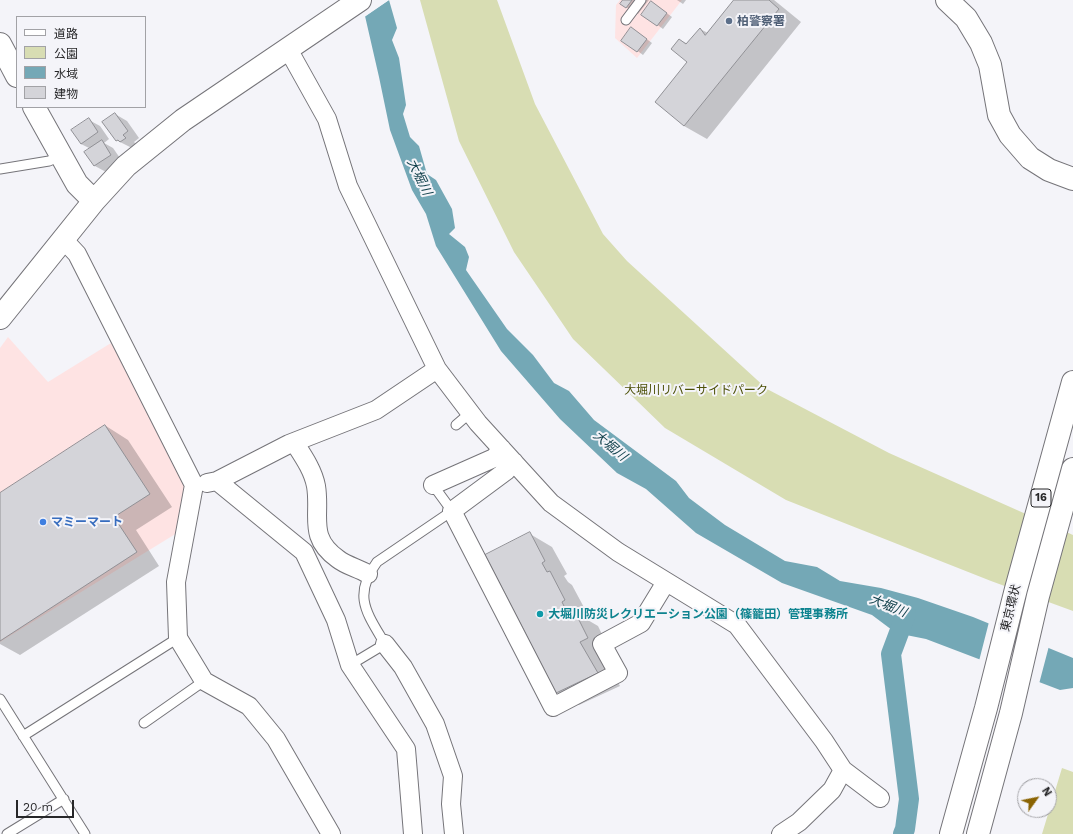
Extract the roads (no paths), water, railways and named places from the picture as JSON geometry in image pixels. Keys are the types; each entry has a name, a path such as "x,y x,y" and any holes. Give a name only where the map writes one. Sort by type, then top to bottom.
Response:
{"main road":[{"path":"0,318 94,201 121,170 183,120 360,0"},
{"path":"948,0 966,18 981,43 990,65 999,115 1010,135 1030,158 1049,170 1073,179"},
{"path":"0,44 16,74"},
{"path":"35,108 77,184 94,201"},
{"name":"東京環状","path":"951,834 1073,382"},
{"name":"東京環状","path":"978,834 1011,713 1038,596 1073,469"}],"street":[{"path":"288,49 327,119 348,186 438,370 470,413 551,503 618,552 737,626 824,741 844,770 880,798"},
{"path":"63,239 77,254 194,485 176,582 178,638 204,681 249,706 276,740 331,834"},
{"path":"194,485 217,481 294,442 396,403 438,370"},
{"path":"294,442 308,464 316,486 316,524 318,536 327,549 337,559 350,566 361,569 368,574"},
{"path":"433,485 494,458 508,456"},
{"path":"508,456 506,470 452,510 553,707 618,673 602,644 641,624 666,582"},
{"path":"217,481 304,552 336,620 350,665 406,749 413,834"},
{"path":"385,644 403,667 435,724 453,776 451,804 454,834"},
{"path":"781,834 799,822 832,790 844,770"}],"lane":[{"path":"626,20 641,0"},
{"path":"0,169 49,161 61,156"},
{"path":"456,425 470,413"},
{"path":"350,665 385,644 368,615 363,596 368,574 377,562 452,510 433,485"},
{"path":"23,736 178,638"},
{"path":"144,723 204,681"},
{"path":"0,700 85,834"},
{"path":"7,834 64,799"}],"water":[{"name":"大堀川","path":"389,0 397,28 392,40 399,58 406,105 403,114 410,137 419,146 427,174 436,180 452,209 455,228 449,234 465,247 469,257 466,270 507,329 533,355 554,383 569,391 594,420 676,481 689,498 725,525 785,561 817,567 840,581 881,588 918,598 973,617 1073,658 1073,688 1060,690 926,639 896,633 872,615 782,583 696,533 646,489 617,473 560,419 501,351 436,246 426,214 412,190 390,130 365,16"}],"waterway":[{"name":"大堀川","path":"903,834 909,799 891,654 906,614"}],"place":[{"name":"柏警察署","path":"729,21"},
{"name":"マミーマート","path":"43,522"},
{"name":"大堀川防災レクリエーション公園（篠籠田）管理事務所","path":"540,614"}],"park label":[{"name":"大堀川リバーサイドパーク","path":"696,390"}]}
